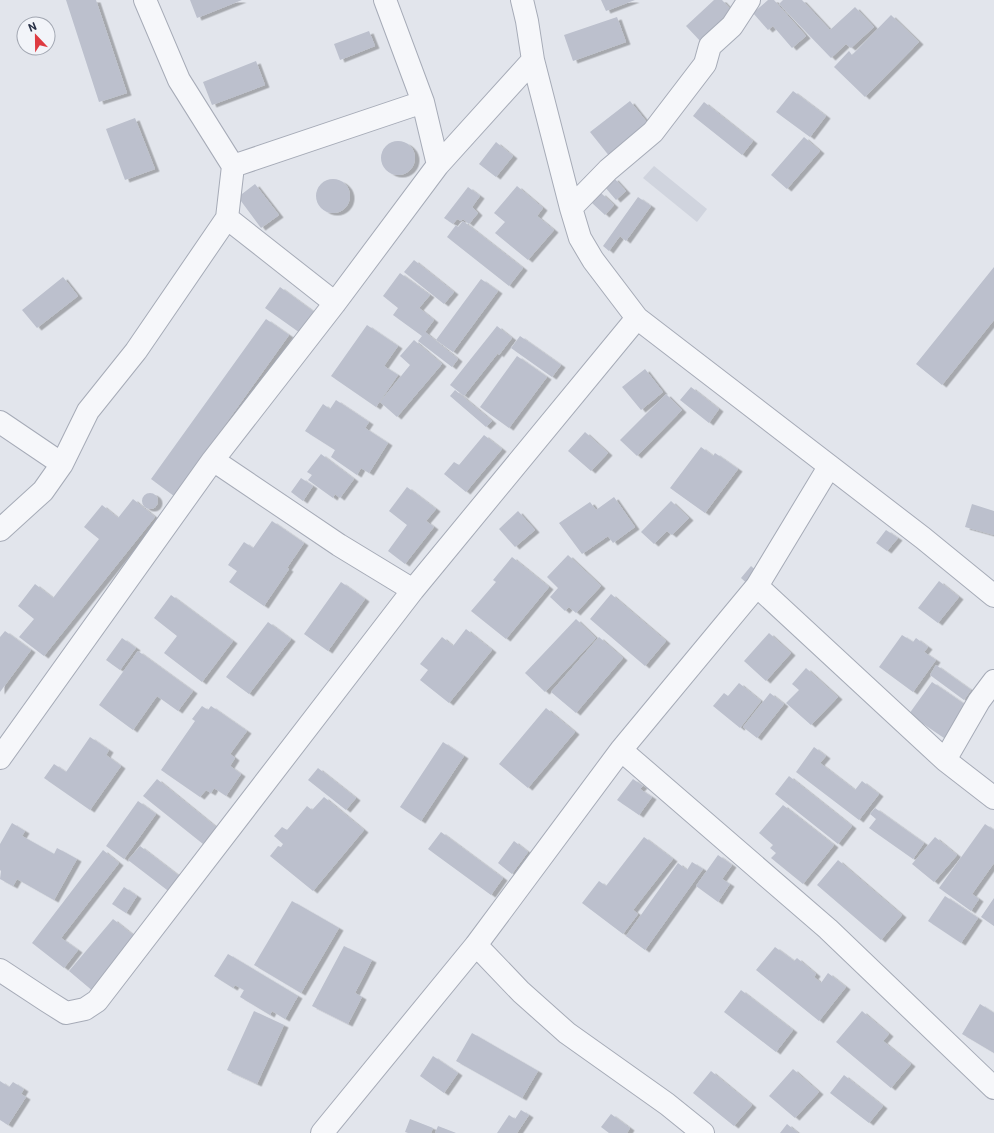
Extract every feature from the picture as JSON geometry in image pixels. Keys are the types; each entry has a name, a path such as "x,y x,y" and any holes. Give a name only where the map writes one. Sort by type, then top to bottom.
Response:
{"street":[{"path":"0,530 43,491 62,464 88,411 136,351 227,218 233,166 179,80 145,0"},
{"path":"385,0 423,102 438,165"},
{"path":"522,0 533,60 580,238 593,260 637,318 923,538 994,596"},
{"path":"571,208 608,170 653,132 705,64 710,46 732,26 749,0"},
{"path":"0,758 213,460 335,303 438,165 533,60"},
{"path":"233,166 423,102"},
{"path":"227,218 335,303"},
{"path":"0,970 46,1002 66,1013 85,1009 97,1001 413,590 637,318"},
{"path":"0,422 62,464"},
{"path":"213,460 339,545 413,590"},
{"path":"322,1133 476,945 621,750 756,586 829,466"},
{"path":"756,586 945,760 994,798"},
{"path":"945,760 979,701 994,681"},
{"path":"621,750 828,929 994,1088"},
{"path":"476,945 521,992 567,1033 667,1104 703,1133"}],"shaded area":[{"path":"654,166 707,209 697,222 643,178"}],"building":[{"path":"66,0 96,0 127,93 99,102"},
{"path":"190,0 242,0 197,18"},
{"path":"601,0 635,0 606,11"},
{"path":"714,0 722,0 734,13 702,43 686,26"},
{"path":"768,0 774,0 806,36 792,48 773,26 768,30 753,13"},
{"path":"783,0 802,0 830,30 855,7 874,27 851,48 846,44 831,58 779,4"},
{"path":"891,15 919,42 865,97 834,67 849,51 852,55"},
{"path":"617,17 626,42 573,61 564,35"},
{"path":"369,31 375,46 340,60 334,44"},
{"path":"256,61 265,85 212,105 203,82"},
{"path":"793,91 826,116 810,137 776,112"},
{"path":"630,101 650,126 610,157 590,132"},
{"path":"704,102 753,141 742,155 693,116"},
{"path":"135,118 155,169 125,180 106,129"},
{"path":"804,137 820,151 787,189 771,175"},
{"path":"395,141 401,141 410,146 414,152 414,164 410,170 401,175 395,175 386,170 381,161 381,155 386,146"},
{"path":"496,142 513,156 496,177 479,164"},
{"path":"614,178 626,191 616,200 604,186"},
{"path":"330,179 336,179 340,180 347,186 350,196 349,203 343,210 336,213 330,213 326,212 319,206 316,199 316,193 317,189 323,182"},
{"path":"255,184 279,215 261,228 238,197"},
{"path":"517,186 543,208 537,216 554,230 528,260 495,233 505,222 494,213"},
{"path":"468,187 480,196 472,207 478,213 469,224 463,219 461,221 457,219 453,224 444,218"},
{"path":"601,193 614,205 605,215 592,203"},
{"path":"638,197 651,206 626,241 620,236 609,251 603,246"},
{"path":"463,221 523,268 509,286 447,237 456,225 458,227"},
{"path":"414,260 454,292 444,304 404,272"},
{"path":"994,267 994,320 942,385 916,364"},
{"path":"400,273 430,295 419,308 434,320 425,332 458,359 452,367 418,341 422,336 393,315 398,308 383,296"},
{"path":"63,277 78,296 37,328 22,310"},
{"path":"481,279 498,291 453,352 436,340"},
{"path":"280,287 318,315 303,335 265,308"},
{"path":"266,319 289,335 174,496 151,479"},
{"path":"367,325 398,346 384,366 398,375 376,407 331,376"},
{"path":"497,326 512,338 499,355 498,353 464,396 450,385"},
{"path":"520,336 561,365 552,377 511,348"},
{"path":"414,340 442,364 397,417 380,402 410,365 400,356"},
{"path":"517,356 547,377 509,428 480,407"},
{"path":"645,369 663,392 641,410 622,387"},
{"path":"691,387 719,409 709,423 680,400"},
{"path":"455,390 492,421 486,427 450,396"},
{"path":"666,394 682,410 637,456 620,440"},
{"path":"336,400 369,422 365,428 388,443 369,473 361,468 357,475 331,457 335,450 305,431 323,404 330,409"},
{"path":"585,432 608,453 591,471 568,451"},
{"path":"484,435 502,449 466,492 444,474 454,462 459,465"},
{"path":"701,447 713,456 715,453 738,469 705,513 670,488"},
{"path":"321,454 354,479 340,498 335,494 333,498 308,480 312,475 307,472"},
{"path":"301,478 313,486 303,501 291,492"},
{"path":"407,487 436,509 426,521 434,527 405,564 388,551 407,525 389,511"},
{"path":"147,493 153,493 158,498 156,507 153,509 147,509 142,504 142,498"},
{"path":"614,497 635,527 613,543 608,536 582,554 559,523 590,502 596,510"},
{"path":"133,499 155,517 44,656 19,637 34,619 18,606 35,584 53,598 99,539 84,527 102,505 118,518"},
{"path":"671,501 689,518 672,535 667,531 654,544 641,532"},
{"path":"972,504 994,511 994,535 965,527"},
{"path":"518,511 535,530 515,547 499,529"},
{"path":"272,521 304,543 287,568 289,569 264,606 229,582 237,571 228,565 244,542 253,548"},
{"path":"886,530 898,538 887,551 876,543"},
{"path":"568,555 601,586 576,613 569,607 565,611 550,597 558,588 547,577"},
{"path":"512,557 549,587 506,639 471,611 496,582 493,580"},
{"path":"751,566 761,575 751,587 741,578"},
{"path":"939,581 959,597 938,623 918,608"},
{"path":"341,582 365,599 328,651 304,634"},
{"path":"611,594 666,641 645,666 590,619"},
{"path":"171,595 233,641 202,682 164,653 177,636 154,618"},
{"path":"576,619 596,638 545,692 525,673"},
{"path":"268,622 291,639 249,694 226,677"},
{"path":"466,629 492,650 449,703 420,680 428,670 420,664 442,637 453,646"},
{"path":"5,631 31,650 0,692 0,637"},
{"path":"769,633 791,653 766,681 744,661"},
{"path":"902,635 913,642 916,638 928,647 924,652 936,660 913,692 879,667"},
{"path":"599,637 623,658 576,713 551,692"},
{"path":"122,638 136,648 120,670 106,660"},
{"path":"138,651 193,691 178,711 157,696 133,730 99,705"},
{"path":"936,665 971,690 964,700 930,675"},
{"path":"806,668 838,697 811,725 786,703 799,690 792,684"},
{"path":"932,682 970,708 947,740 909,714"},
{"path":"739,683 761,701 740,728 713,706 724,693 728,696"},
{"path":"770,693 784,704 757,738 743,727"},
{"path":"202,706 208,710 211,706 247,731 230,754 235,758 230,766 241,774 226,796 214,788 211,793 206,790 200,797 161,770 195,721 192,719"},
{"path":"546,708 575,732 528,788 499,764"},
{"path":"90,737 109,750 106,755 121,766 90,810 44,778 54,764 66,772"},
{"path":"443,742 464,756 421,821 400,807"},
{"path":"814,747 826,756 820,763 855,790 862,781 879,794 859,820 796,772"},
{"path":"318,768 356,798 346,810 308,780"},
{"path":"789,776 852,826 838,844 775,794"},
{"path":"157,779 216,827 203,844 143,796"},
{"path":"633,779 643,786 640,789 652,797 639,815 617,800"},
{"path":"324,797 364,830 313,891 270,856 278,846 281,847 283,844 274,836 282,827 287,830 307,806 312,810"},
{"path":"138,801 156,814 124,859 106,846"},
{"path":"783,805 834,845 803,884 771,858 776,853 770,848 773,845 759,833"},
{"path":"875,808 924,843 913,859 869,828 876,819 870,814"},
{"path":"12,823 25,831 22,836 54,854 57,848 77,859 54,900 17,879 13,886 0,879 0,844"},
{"path":"985,824 994,830 994,863 972,894 979,899 971,911 939,888"},
{"path":"441,832 503,878 491,895 428,849"},
{"path":"644,837 673,859 633,910 638,914 623,934 582,903 599,881 606,886"},
{"path":"935,837 957,855 934,882 912,864"},
{"path":"514,841 528,852 512,874 498,863"},
{"path":"140,846 183,879 171,893 128,860"},
{"path":"103,850 119,863 61,938 78,950 64,968 32,943"},
{"path":"718,855 732,865 722,879 730,884 718,902 696,886"},
{"path":"838,860 902,915 881,940 817,885"},
{"path":"692,862 703,869 645,950 626,936 678,863 687,870"},
{"path":"124,887 137,896 126,913 112,904"},
{"path":"945,896 978,918 961,943 928,921"},
{"path":"994,898 994,926 981,917"},
{"path":"292,901 339,928 301,993 254,965"},
{"path":"113,919 138,939 94,992 69,971"},
{"path":"344,946 372,960 355,993 362,997 348,1024 312,1006"},
{"path":"775,947 794,961 797,958 816,974 814,977 821,983 828,973 846,987 819,1021 756,970"},
{"path":"228,954 298,996 285,1019 272,1011 270,1015 240,997 244,990 235,985 233,988 214,976"},
{"path":"741,990 793,1030 776,1052 724,1012"},
{"path":"980,1004 994,1013 994,1053 962,1034"},
{"path":"254,1011 284,1025 257,1084 227,1070"},
{"path":"862,1011 889,1034 883,1041 911,1064 891,1088 836,1042"},
{"path":"472,1033 538,1071 522,1098 456,1061"},
{"path":"433,1056 458,1073 444,1093 420,1076"},
{"path":"793,1069 819,1092 795,1118 769,1096"},
{"path":"711,1071 752,1105 734,1126 693,1093"},
{"path":"844,1075 883,1106 869,1123 830,1093"},
{"path":"0,1081 9,1087 13,1082 24,1089 21,1094 26,1097 8,1125 0,1120"},
{"path":"521,1110 529,1115 517,1133 497,1133 509,1115 515,1119"},
{"path":"611,1114 630,1128 627,1133 609,1133 601,1127"},
{"path":"410,1119 433,1128 431,1133 405,1132"},
{"path":"787,1124 798,1133 780,1133"},
{"path":"438,1126 456,1133 435,1133"}]}
